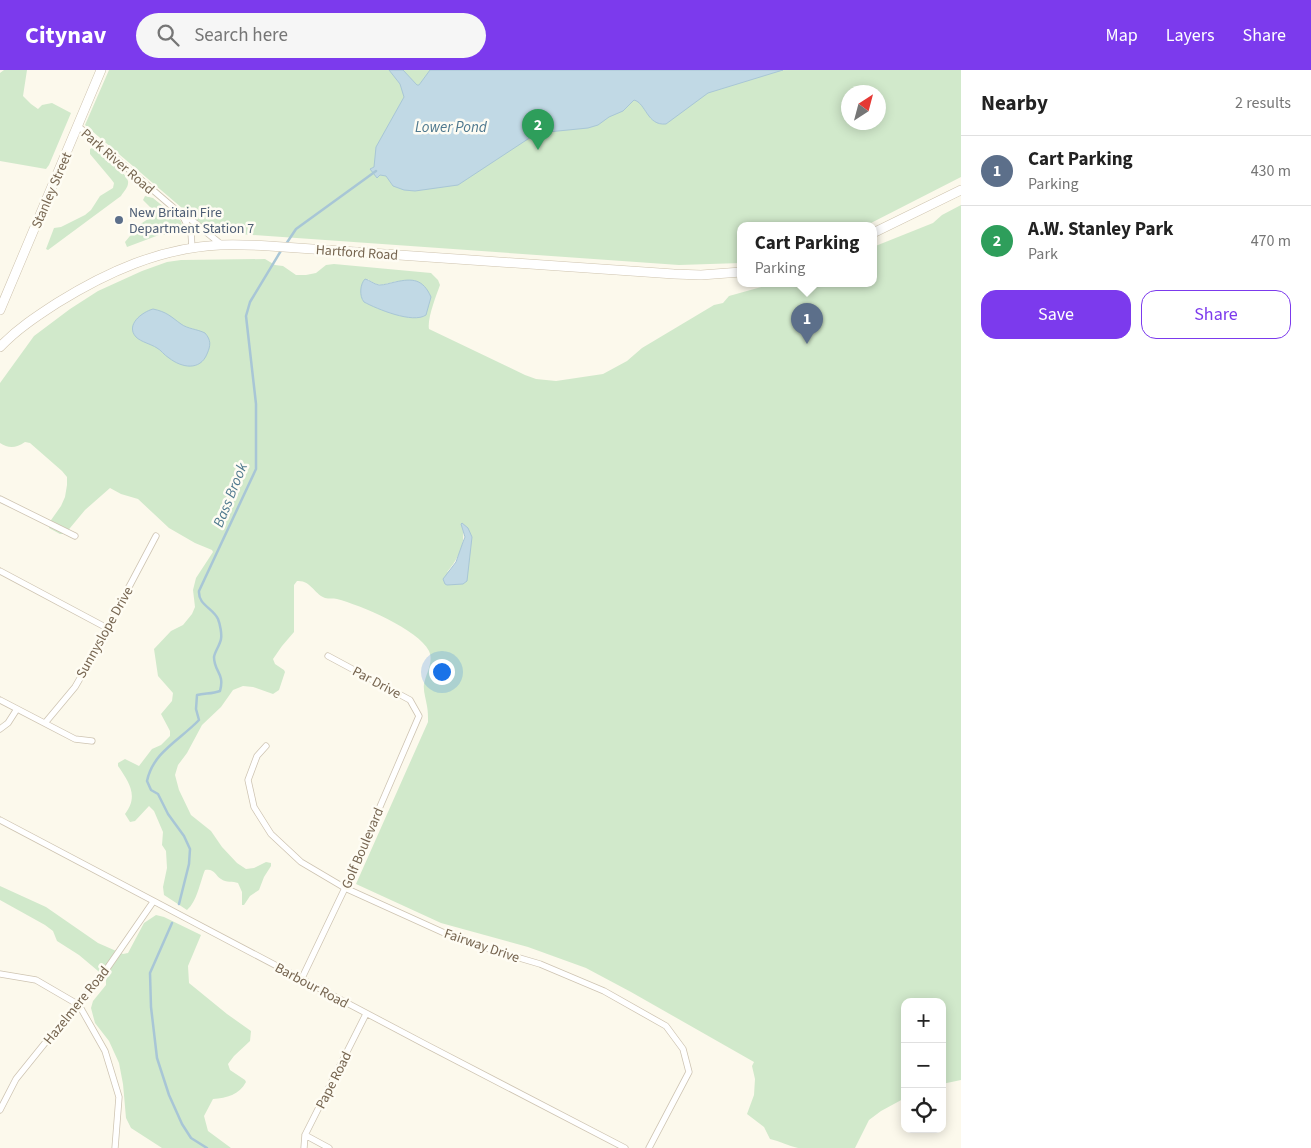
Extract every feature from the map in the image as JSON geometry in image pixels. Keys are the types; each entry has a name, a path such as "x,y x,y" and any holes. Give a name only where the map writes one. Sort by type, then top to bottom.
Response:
{"main road":[{"name":"Stanley Street","path":"0,310 101,70"},
{"path":"877,231 961,190"},
{"name":"Hartford Road","path":"0,347 35,318 69,296 109,274 150,257 192,248 222,245 276,247 662,273 737,272"}],"street":[{"name":"Park River Road","path":"78,126 182,215 189,218 222,245"},
{"name":"Park River Road","path":"182,215 191,232 192,248"},
{"path":"0,499 75,536"},
{"name":"Sunnyslope Drive","path":"45,723 74,687 156,536"},
{"path":"0,571 107,628"},
{"name":"Par Drive","path":"328,656 410,700 419,716"},
{"path":"0,700 75,739 92,741"},
{"path":"0,729 8,723 18,709"},
{"name":"Golf Boulevard","path":"302,978 345,888 419,716"},
{"name":"Fairway Drive","path":"266,746 257,756 248,780 254,807 270,834 301,862 345,888 462,941 540,964 604,991 666,1026 683,1049 688,1072 649,1148"},
{"name":"Barbour Road","path":"0,820 153,902 302,978 366,1014 625,1148"},
{"name":"Hazelmere Road","path":"0,1110 16,1080 49,1038 97,983 153,902"},
{"path":"0,974 36,980 79,1005 105,1051 119,1097 115,1148"},
{"name":"Pape Road","path":"304,1148 306,1135 366,1014"},
{"path":"306,1135 328,1148"}],"green space":[{"path":"4,70 27,70 23,96 38,109 42,105 52,103 71,113 46,169 0,161 0,73"},
{"path":"109,70 961,70 961,177 873,222 737,222 737,263 679,265 210,232 85,125"},
{"path":"92,148 123,173 128,181 127,187 121,196 48,250 46,249 54,228 61,227 85,215 91,210 100,196 113,188 114,183 90,154 90,149"},
{"path":"145,196 153,198 181,221 182,225 179,234 159,235 127,247 125,242 139,225 151,217 154,211 143,200"},
{"path":"961,205 961,1080 946,1083 946,998 901,998 901,1100 869,1120 855,1148 798,1148 791,1146 770,1139 764,1127 747,1114 754,1095 755,1079 752,1066 754,1062 586,968 528,947 441,923 356,884 428,722 424,687 431,659 429,651 423,643 401,626 360,607 337,599 325,598 302,581 297,581 294,585 294,632 273,659 275,664 285,672 279,690 273,694 253,687 243,686 233,690 221,707 202,725 187,753 178,765 175,775 179,790 191,815 211,831 222,847 237,863 246,869 254,868 266,862 271,863 271,866 259,890 250,896 244,905 242,905 242,892 238,883 223,880 208,870 205,870 196,897 187,910 164,895 163,887 167,868 166,851 162,845 163,832 154,811 149,806 135,821 130,822 125,814 131,801 131,789 118,763 125,759 139,766 152,749 161,745 170,736 170,731 161,714 172,701 173,693 158,676 154,649 171,631 183,625 192,614 195,607 193,590 196,578 213,552 169,528 138,499 121,494 110,488 85,510 65,534 60,534 49,528 49,523 65,497 67,477 30,443 25,442 19,446 12,447 0,443 0,383 34,336 98,291 167,262 181,260 265,259 275,265 283,266 296,275 316,273 326,265 334,264 431,273 440,285 434,301 429,329 525,375 536,379 556,381 603,374 627,361 642,348 714,305 723,303 729,296 762,287 877,287 877,245 933,223 942,215","holes":["368,279 375,284 397,281 403,316 371,305","461,524 472,537 469,555 447,572 455,562 463,543"]},
{"path":"0,886 46,907 98,943 123,954 128,953 144,923 156,915 201,935 188,966 189,983 251,1031 250,1041 228,1064 230,1070 246,1082 240,1090 232,1095 213,1099 204,1116 208,1131 231,1148 162,1148 131,1128 126,1118 119,1063 109,1041 95,1023 91,1008 93,1001 106,985 104,976 79,955 57,941 53,931 45,925 0,900"}],"water":[{"name":"Lower Pond","path":"389,70 403,70 419,85 430,70 783,70 708,93 666,124 655,122 641,105 634,100 623,111 609,117 598,125 588,128 548,132 531,137 458,185 415,191 393,186 386,176 380,175 377,178 370,169 374,167 376,147 404,97 400,84"},
{"path":"365,279 379,285 407,280 421,283 425,286 431,297 426,315 413,318 404,317 386,312 364,302 361,297 361,290"},
{"path":"153,309 165,313 184,326 205,333 210,345 207,354 200,363 190,366 179,364 155,347 136,337 132,328 136,320 144,313"},
{"path":"462,523 468,528 472,537 467,581 463,584 447,585 443,579 456,562 465,537"}],"waterway":[{"name":"Bass Brook","path":"286,244 296,229 376,171"},
{"name":"Bass Brook","path":"179,904 189,864 190,849 158,794 151,790 147,781 150,771 161,754 199,720 196,709 197,695 220,691 221,680 214,662 221,639 220,626 216,615 201,600 199,591 256,469 256,404 246,316 250,302 282,249"},
{"path":"172,923 150,973 151,1007 157,1058 169,1095 182,1124 191,1138 207,1148"}],"place":[{"name":"A.W. Stanley Park","path":"538,150"},
{"name":"New Britain Fire Department Station 7","path":"119,220"},
{"name":"Cart Parking","path":"807,344"}]}
